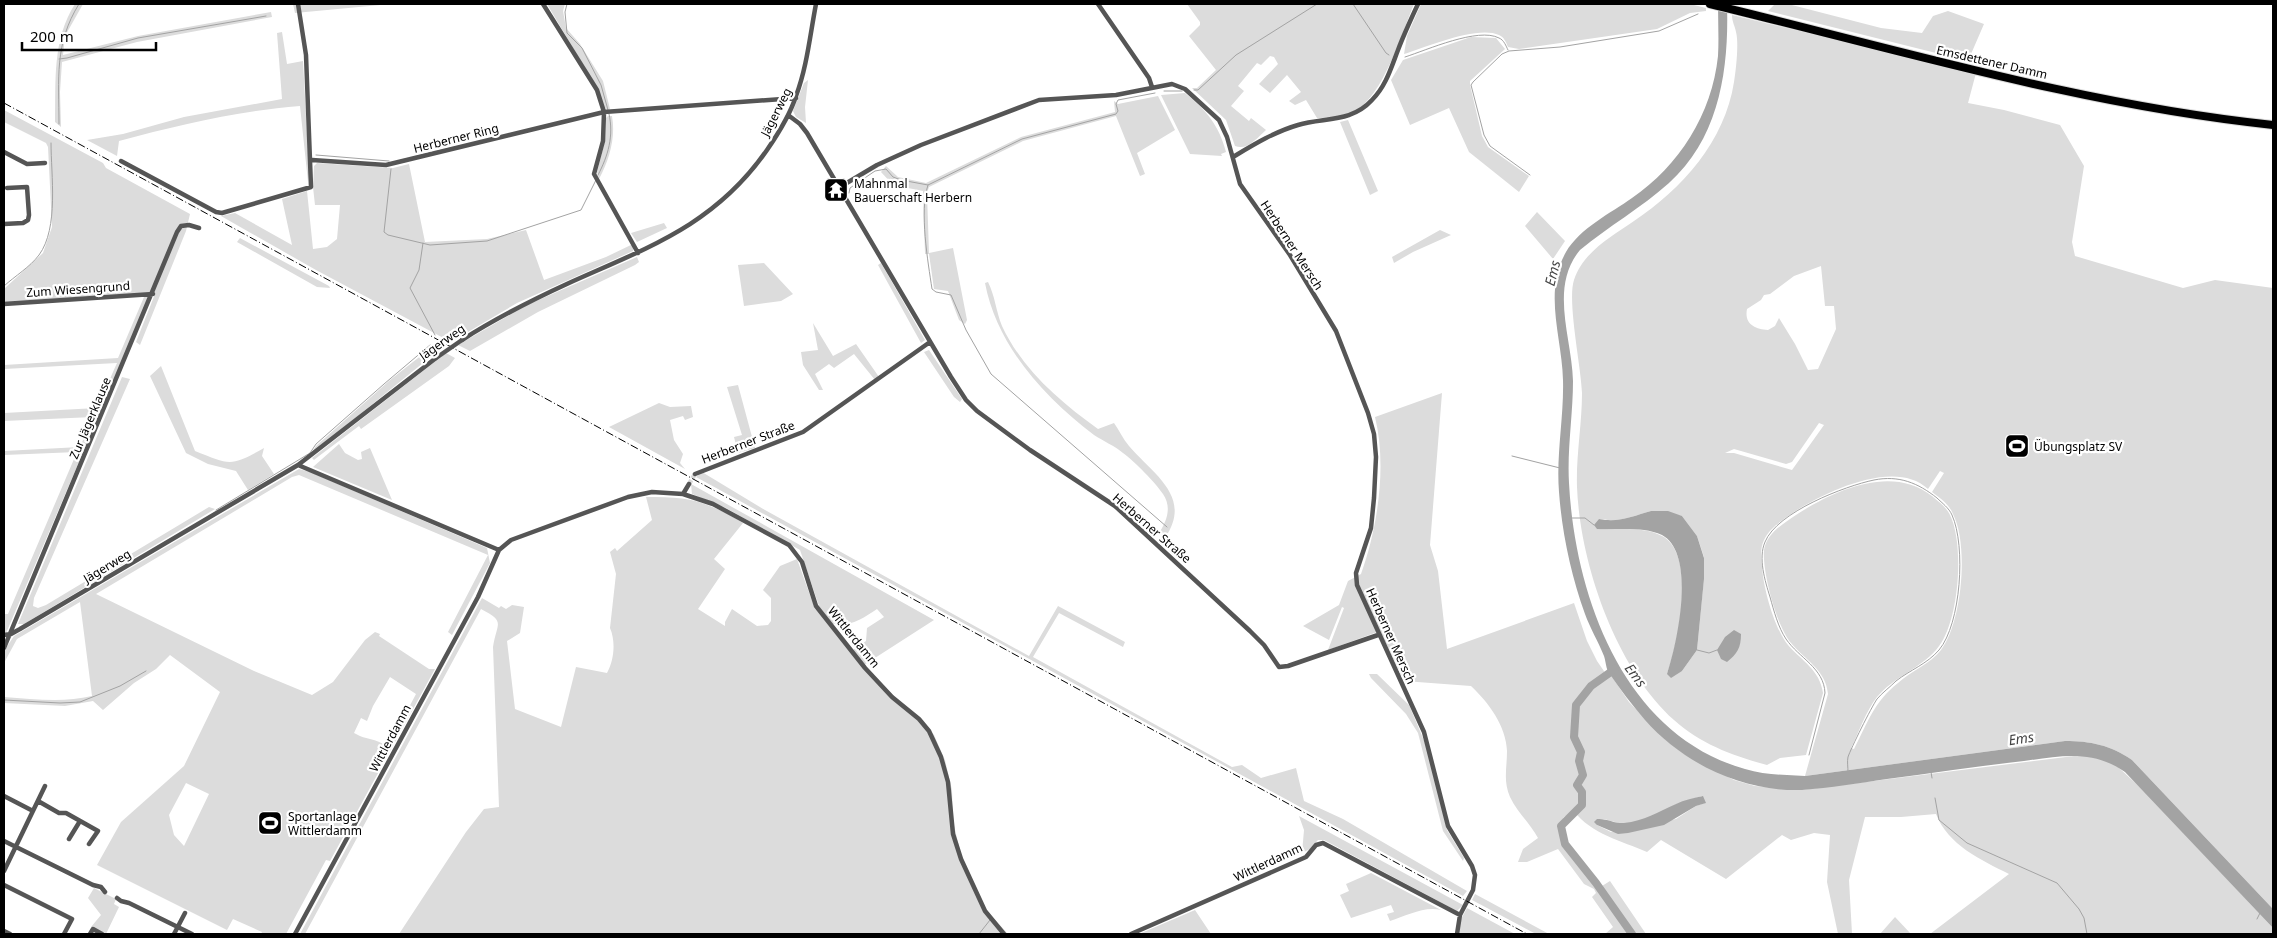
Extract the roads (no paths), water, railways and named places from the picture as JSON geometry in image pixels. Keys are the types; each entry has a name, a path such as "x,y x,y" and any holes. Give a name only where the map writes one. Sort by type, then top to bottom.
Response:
{"main road":[{"name":"Emsdettener Damm","path":"1710,4 1961,67 2112,100 2273,125"}],"street":[{"path":"121,161 216,212 222,213 311,187 312,160 306,55 298,4"},
{"path":"543,4 597,90 604,112 604,141 594,174 638,253"},
{"name":"Jägerweg","path":"11,634 298,465 462,340 540,296 638,253 678,233 724,200 761,159 788,115 796,98 806,64 816,4"},
{"path":"1098,4 1149,78 1152,87"},
{"path":"1232,157 1261,140 1296,125 1348,116 1364,109 1373,100 1390,72 1418,4"},
{"name":"Herberner Mersch","path":"840,187 877,165 921,145 1039,100 1116,95 1172,84 1180,85 1206,106 1219,120 1227,137 1240,184 1290,256 1336,331 1368,412 1374,434 1376,456 1374,498 1371,528 1356,573 1357,584 1378,635 1426,737 1448,826 1472,866 1475,875 1473,890 1460,915 1457,934"},
{"name":"Herberner Ring","path":"312,160 386,165 604,112 796,98"},
{"name":"Herberner Straße","path":"788,115 800,124 807,133 930,342 966,400 977,411 1036,454 1115,506 1264,645 1279,667 1288,666 1378,635"},
{"path":"4,152 27,164 45,163"},
{"path":"4,224 23,223 28,220 29,215 27,187 7,188"},
{"name":"Zur Jägerklause","path":"11,634 181,226 190,225 199,228"},
{"name":"Zum Wiesengrund","path":"4,304 153,294"},
{"name":"Herberner Straße","path":"695,474 803,432 930,342"},
{"path":"298,465 499,550"},
{"path":"683,494 689,484"},
{"name":"Wittlerdamm","path":"295,934 478,597 499,550 511,540 523,534 628,497 652,492 683,494 727,510 794,549 802,562 816,606 865,668 892,697 919,719 929,731 941,757 948,782 953,834 961,859 982,904 994,924 1004,934"},
{"path":"4,635 11,634"},
{"path":"4,648 11,634"},
{"path":"4,871 45,786"},
{"path":"4,796 33,811"},
{"path":"38,801 98,831 89,844"},
{"path":"69,839 80,821"},
{"path":"4,841 93,886 100,887 106,892"},
{"name":"Wittlerdamm","path":"1131,934 1306,857 1316,845 1323,843 1460,915"},
{"path":"4,885 72,919 64,934"},
{"path":"117,898 121,902 129,903 192,934"},
{"path":"174,934 185,912"},
{"path":"90,934 93,930 102,934"},
{"path":"4,931 10,934"}],"waterway":[{"path":"59,124 59,77 62,48 65,33 79,4"},
{"path":"567,4 565,12 567,33 582,48 601,85 608,110"},
{"path":"1194,90 1198,90 1236,55 1317,4"},
{"path":"1353,4 1389,55"},
{"path":"1530,175 1490,146 1484,135 1471,85 1502,54 1509,51 1560,47 1659,31 1698,14"},
{"path":"59,59 138,38 266,16"},
{"path":"1405,57 1452,41 1479,35 1490,35 1499,38 1504,42 1508,50"},
{"path":"1164,91 1182,91"},
{"path":"849,193 850,188 875,171 886,169 893,177 928,185 1022,139 1116,114 1118,111 1116,104 1118,100 1155,93"},
{"path":"598,175 605,161 609,146 611,130 609,114"},
{"path":"4,286 39,255 45,244 52,216 51,143"},
{"path":"316,155 389,161"},
{"path":"391,169 384,232 388,235 430,245 487,241 581,210 596,180"},
{"path":"928,185 925,196 924,222 932,289 936,292 951,295 966,330 991,374 1167,527"},
{"path":"423,243 419,270 410,288 435,335"},
{"path":"216,510 310,453 316,444 430,345"},
{"path":"1512,456 1560,468"},
{"path":"1809,755 1825,693 1824,684 1816,670 1791,646 1778,624 1763,570 1762,555 1765,542 1772,531 1783,520 1830,494 1874,480 1892,479 1915,484 1937,498 1947,508 1952,515 1956,529 1960,564 1959,584 1952,622 1939,650 1896,681 1877,699 1850,752 1848,772"},
{"path":"1572,518 1585,518 1594,525"},
{"path":"1697,650 1709,653 1717,650"},
{"path":"1615,669 1591,686 1576,705 1574,737 1581,752 1579,761 1583,775 1577,785 1582,792 1582,805 1561,826 1565,844 1596,883 1632,934"},
{"path":"4,700 60,703 80,702 120,686 146,671"},
{"path":"1931,772 1932,778"},
{"path":"1935,798 1939,820 1967,843 2057,883 2079,909 2084,918 2087,934"},
{"path":"2257,919 2260,913"},
{"path":"979,934 990,920"}],"tunnel":[{"path":"689,484 695,474"}],"railway":[{"path":"4,103 1527,934"}],"place":[{"name":"Mahnmal Bauerschaft Herbern","path":"836,190"},
{"name":"Übungsplatz SV","path":"2017,446"},
{"name":"Sportanlage Wittlerdamm","path":"270,823"}],"water label":[{"name":"Ems","path":"1552,273"},
{"name":"Ems","path":"1636,675"},
{"name":"Ems","path":"2021,738"}]}
